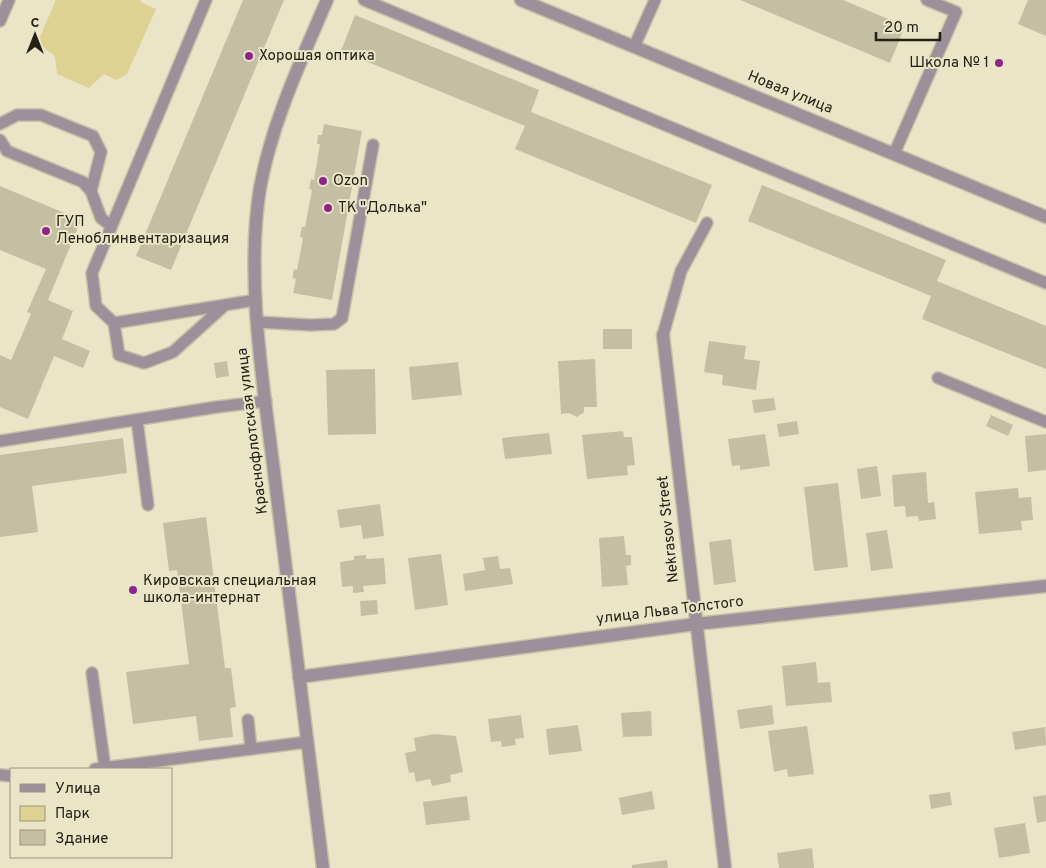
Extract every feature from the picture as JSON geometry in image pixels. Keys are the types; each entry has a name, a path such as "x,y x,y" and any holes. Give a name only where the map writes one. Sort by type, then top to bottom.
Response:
{"street":[{"name":"Краснофлотская улица","path":"323,868 266,401 256,300 256,244 260,188 276,125 295,73 326,0"},
{"name":"Новая улица","path":"521,0 1046,217"},
{"name":"Nekrasov Street","path":"663,335 725,868"},
{"name":"улица Льва Толстого","path":"300,677 696,624 1046,586"}],"lane":[{"path":"0,21 9,0"},
{"path":"206,0 92,273 96,306 114,323 119,355 144,364 173,352 224,306"},
{"path":"364,0 1046,283"},
{"path":"634,47 655,0"},
{"path":"894,154 956,12 927,0"},
{"path":"0,124 17,115 41,115 93,136 102,152 91,192"},
{"path":"0,140 8,151 83,182 91,192 101,218 111,226"},
{"path":"258,322 310,326 334,324 342,318 373,145"},
{"path":"663,335 682,271 707,224"},
{"path":"114,323 256,300"},
{"path":"938,378 1046,422"},
{"path":"0,441 266,401"},
{"path":"137,420 148,505"},
{"path":"92,674 100,768"},
{"path":"248,720 251,749"},
{"path":"108,768 308,742"}],"green space":[{"path":"56,0 141,0 140,2 156,9 127,74 116,80 104,74 89,88 57,74 55,56 45,49 39,39"}],"building":[{"path":"243,0 284,0 171,270 136,256"},
{"path":"740,0 843,0 905,26 890,63"},
{"path":"1028,0 1046,0 1046,36 1018,24"},
{"path":"355,15 539,90 531,112 712,185 696,223 515,149 525,126 341,51"},
{"name":"ТК \"Долька\"","path":"324,124 362,131 332,300 293,293 296,279 293,278 293,274 294,269 297,270 303,238 300,237 302,227 305,227 312,190 309,189 311,179 314,180 320,144 317,144 318,135 322,135"},
{"path":"762,185 946,260 937,281 1046,326 1046,369 922,319 931,296 748,221"},
{"path":"0,186 81,220 48,300 73,311 62,339 90,351 83,368 54,356 28,419 0,407 0,355 11,360 31,314 27,312 46,269 0,250"},
{"path":"603,329 632,329 632,349 603,349"},
{"path":"709,341 746,346 744,359 760,361 756,390 722,385 723,375 704,372"},
{"path":"595,359 597,407 584,407 584,412 577,417 569,413 561,414 558,361"},
{"path":"227,361 229,376 216,378 214,363"},
{"path":"458,362 462,395 412,400 409,367"},
{"path":"375,369 376,434 328,435 326,370"},
{"path":"774,398 776,410 754,413 752,400"},
{"path":"991,415 1013,425 1008,436 986,426"},
{"path":"797,421 799,434 779,437 777,424"},
{"path":"623,431 624,437 632,437 635,465 627,466 628,475 587,479 582,435"},
{"path":"549,433 552,454 505,459 502,438"},
{"path":"765,434 770,466 740,470 740,465 732,466 728,439"},
{"path":"1046,434 1046,470 1028,472 1025,436"},
{"path":"123,438 127,473 32,486 38,532 0,537 0,455"},
{"path":"877,466 881,496 861,499 857,469"},
{"path":"926,472 928,503 934,502 936,519 919,521 918,516 906,517 905,506 894,507 892,475"},
{"path":"838,483 848,567 814,571 804,487"},
{"path":"1018,488 1019,498 1031,497 1033,520 1021,521 1022,530 979,534 975,492"},
{"path":"380,504 384,536 363,539 361,525 340,528 337,510"},
{"path":"206,517 225,668 231,668 236,707 230,708 233,737 199,741 196,716 133,724 126,672 189,664 177,570 169,571 163,523"},
{"path":"887,530 893,568 871,571 866,533"},
{"path":"624,536 626,555 631,555 631,565 626,566 628,585 602,587 599,538"},
{"path":"731,539 736,582 714,585 709,542"},
{"path":"441,554 448,605 415,610 408,558"},
{"path":"366,555 366,559 384,558 386,584 363,586 364,592 353,593 353,586 342,587 340,562 354,560 354,556"},
{"path":"498,556 500,569 510,568 513,584 465,591 463,574 485,570 483,558"},
{"path":"377,600 378,614 361,616 360,601"},
{"path":"816,662 818,683 830,682 832,702 786,706 782,666"},
{"path":"772,705 774,724 740,729 737,710"},
{"path":"651,711 652,736 623,737 621,713"},
{"path":"521,715 524,738 515,739 516,745 502,747 501,741 491,742 488,719"},
{"path":"578,725 582,751 549,755 546,729"},
{"path":"807,726 814,774 788,777 787,769 774,772 768,731"},
{"path":"1045,727 1046,745 1015,750 1012,732"},
{"path":"434,734 456,736 463,772 450,775 451,782 432,786 430,779 416,782 414,772 409,773 405,753 416,751 414,738"},
{"path":"652,791 655,809 622,815 619,798"},
{"path":"950,792 952,805 931,809 929,795"},
{"path":"1046,795 1046,821 1037,823 1033,797"},
{"path":"467,796 470,820 426,825 423,802"},
{"path":"1025,823 1030,853 999,858 994,828"},
{"path":"812,848 814,868 779,868 777,853"},
{"path":"667,860 668,868 632,868 632,865"}],"place":[{"name":"Хорошая оптика","path":"249,56"},
{"name":"Школа № 1","path":"999,63"},
{"name":"Ozon","path":"323,181"},
{"name":"ТК \"Долька\"","path":"328,208"},
{"name":"ГУП Леноблинвентаризация","path":"46,231"},
{"name":"Кировская специальная школа-интернат","path":"133,590"}]}
